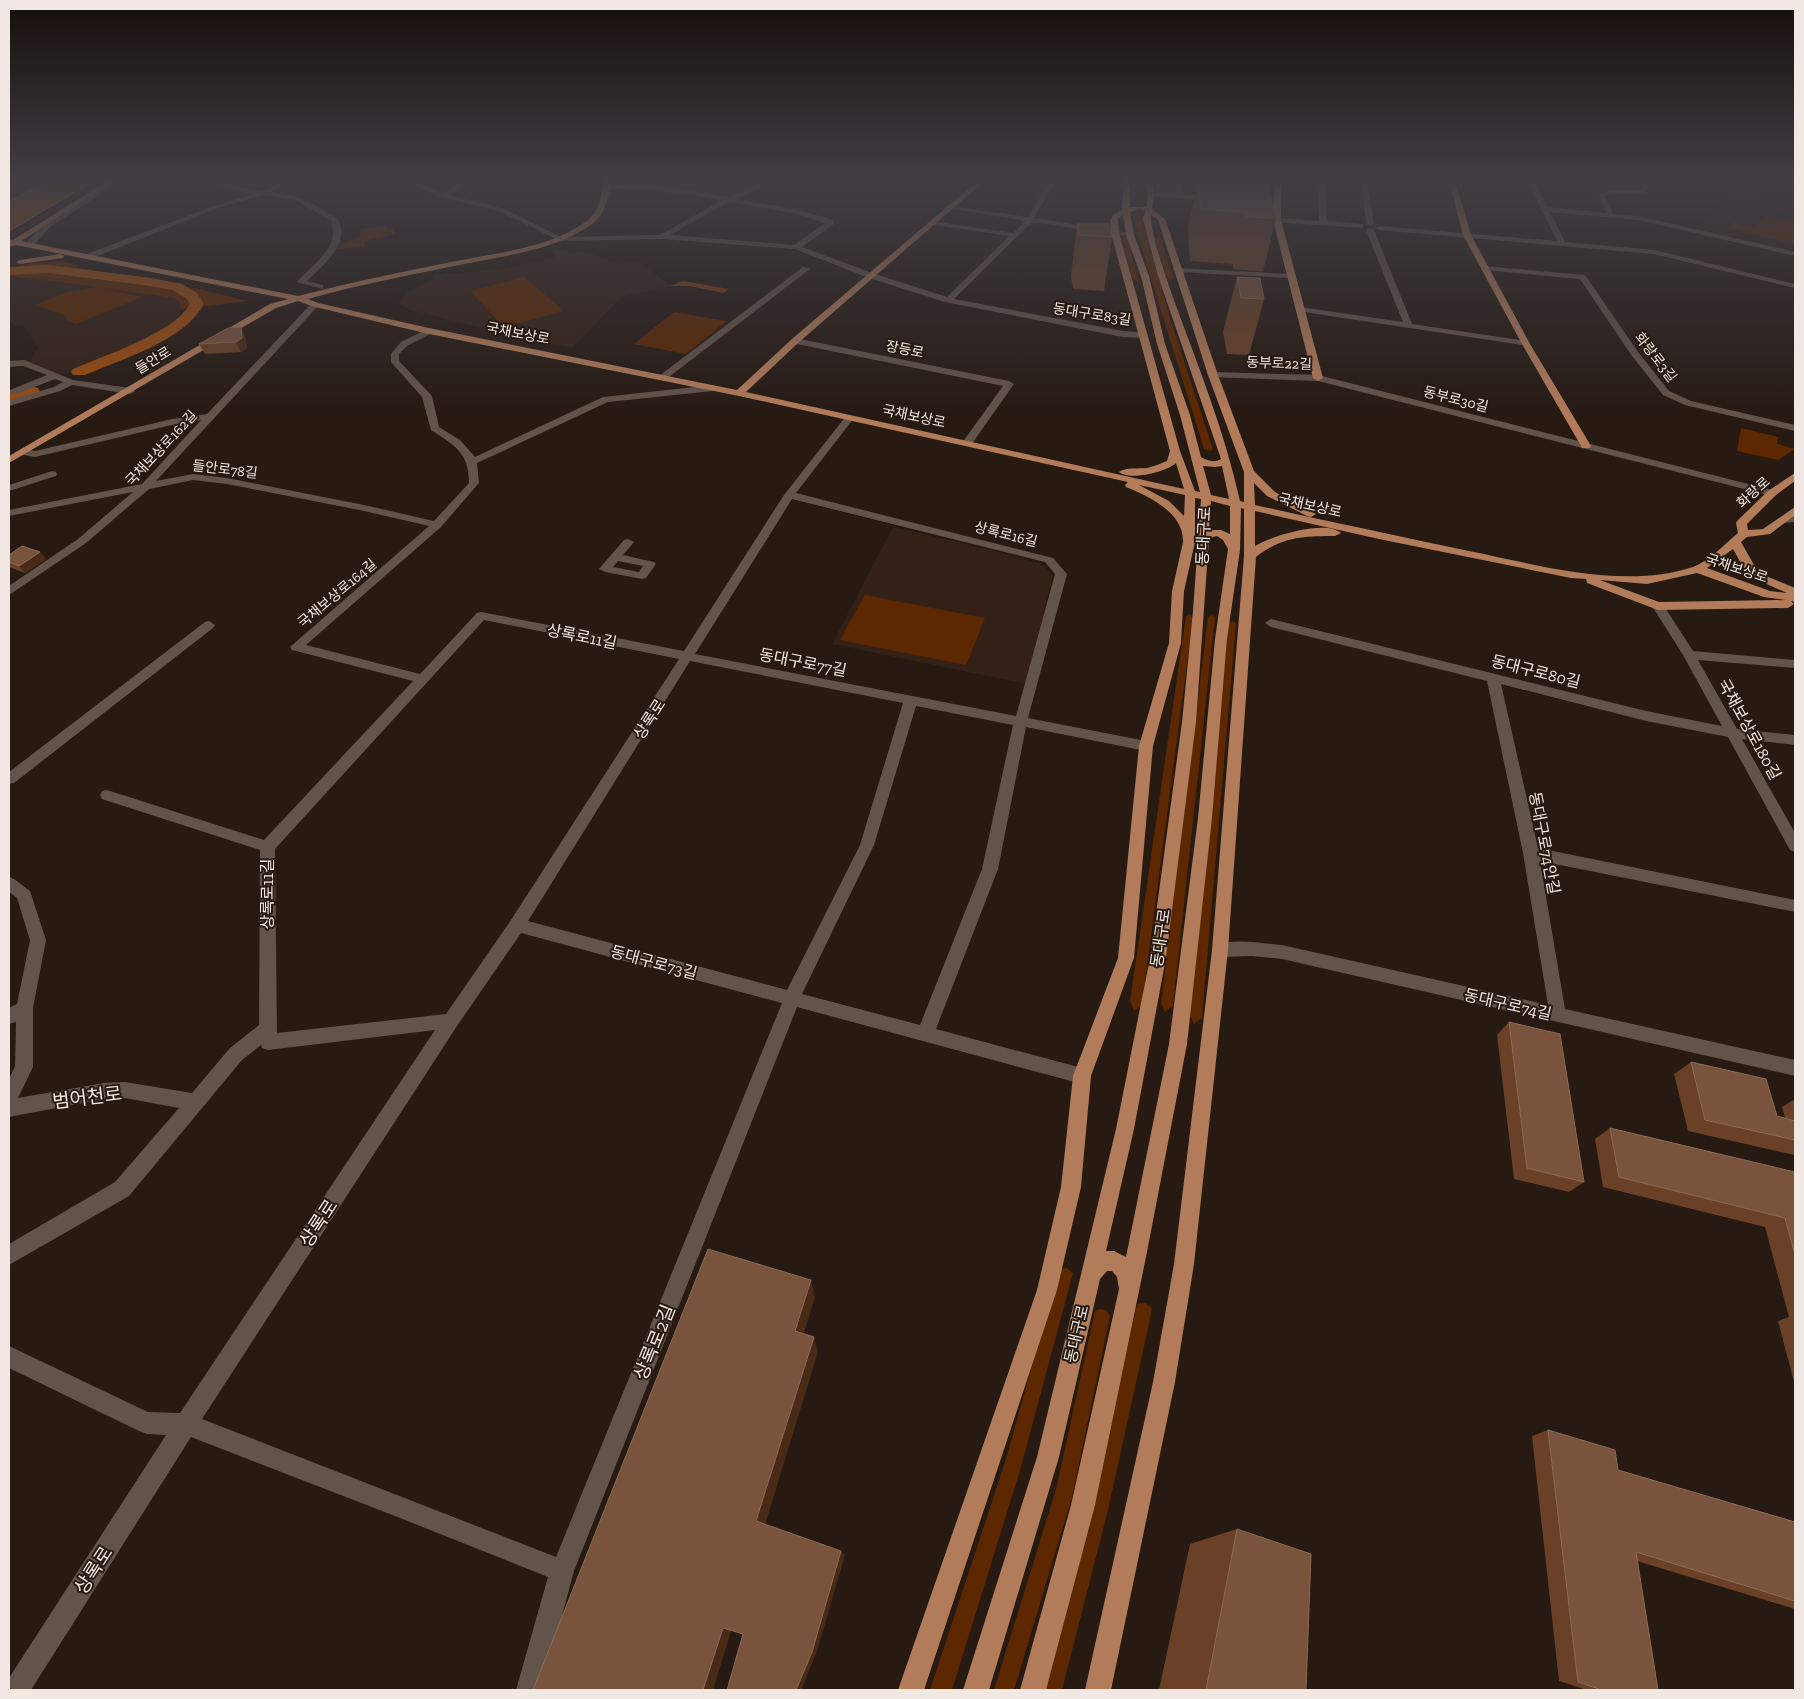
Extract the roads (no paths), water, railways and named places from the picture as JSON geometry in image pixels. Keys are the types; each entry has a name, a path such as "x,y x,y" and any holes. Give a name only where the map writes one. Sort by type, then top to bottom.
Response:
{"main road":[{"path":"11,265 31,256"},
{"path":"20,262 56,256"},
{"name":"국채보상로","path":"81,256 213,280 429,331 739,393 1190,492 1379,536 1578,575 1647,580 1698,569 1768,594 1795,598"},
{"path":"267,292 341,287 491,256"},
{"path":"739,393 795,341 895,256"},
{"path":"1121,256 1175,452 1181,463 1190,492 1196,540"},
{"name":"동대구로","path":"911,1690 1046,1290 1071,1187 1082,1076 1126,958 1146,746 1174,643 1178,591 1196,540 1206,497 1185,415 1161,344 1145,276 1138,256"},
{"name":"동대구로","path":"1098,1690 1164,1382 1183,1273 1220,950 1236,722 1243,505 1157,256"},
{"path":"1173,256 1212,375 1249,472 1272,494 1303,511 1379,536"},
{"name":"동부로22길","path":"1285,256 1318,378"},
{"path":"1478,256 1526,344 1586,446"},
{"path":"213,280 218,289 264,300 264,307 255,317"},
{"name":"들안로","path":"9,460 273,306 341,287"},
{"path":"1091,470 1135,473 1161,468 1171,462 1175,452"},
{"path":"1196,458 1212,464 1226,460"},
{"path":"1091,470 1141,489 1161,501 1172,509 1196,540"},
{"path":"1243,505 1249,472"},
{"name":"화랑로","path":"1740,538 1741,523 1772,493 1795,476"},
{"name":"화랑로","path":"1698,569 1740,538 1766,532 1795,510"},
{"path":"1196,540 1213,532 1222,534 1229,538 1242,553 1284,536 1310,532 1379,536"},
{"path":"1740,538 1749,567 1757,576 1795,592"},
{"name":"동대구로","path":"976,1690 1048,1457 1125,1129 1158,958 1189,722 1196,540"},
{"name":"동대구로","path":"1033,1690 1082,1504 1127,1297 1178,1044 1205,818 1221,639 1242,553"},
{"path":"1578,575 1658,606 1737,606 1795,603"},
{"path":"1089,1279 1100,1262 1107,1260 1117,1263 1129,1278 1127,1297"}],"street":[{"path":"320,287 301,282 329,256"},
{"name":"동대구로83길","path":"820,256 872,276 948,300 1123,334 1142,335"},
{"path":"948,300 991,256"},
{"path":"1382,256 1409,326"},
{"path":"1672,256 1795,286"},
{"path":"662,378 806,268"},
{"name":"화랑로3길","path":"1485,268 1582,276 1635,354 1666,393 1688,403 1795,428"},
{"path":"1177,270 1290,276"},
{"name":"국채보상로162길","path":"9,591 82,541 147,485 315,305"},
{"path":"1300,310 1526,344"},
{"path":"429,331 404,344 395,354 395,362 427,396 434,428 456,442 472,462 606,400 713,388"},
{"name":"장등로","path":"795,341 1009,384 967,443"},
{"path":"9,364 24,363 73,383 130,391"},
{"name":"동부로22길","path":"1212,375 1318,378"},
{"path":"9,393 54,376"},
{"name":"동부로30길","path":"1318,378 1772,493"},
{"path":"9,403 73,383"},
{"path":"9,488 46,468 172,422 210,416"},
{"name":"상록로","path":"16,1690 186,1424 451,1021 517,925 789,495 849,418"},
{"path":"23,452 46,468"},
{"name":"국채보상로164길","path":"422,679 296,648 437,525 474,483 472,462"},
{"name":"들안로78길","path":"9,513 193,477 227,481 364,508 437,525"},
{"name":"상록로16길","path":"789,495 1049,560 1061,574 1021,721"},
{"path":"1782,520 1795,519"},
{"path":"615,558 628,542"},
{"path":"9,574 26,580"},
{"name":"국채보상로180길","path":"1658,606 1689,655 1795,846"},
{"name":"상록로11길","path":"267,1028 267,847 481,616 688,657"},
{"name":"동대구로80길","path":"1271,623 1646,716 1732,733 1795,740"},
{"path":"9,779 209,625"},
{"name":"국채보상로180길","path":"1689,655 1795,664"},
{"name":"동대구로77길","path":"688,657 1146,746"},
{"name":"동대구로74안길","path":"1493,678 1531,853 1558,1015"},
{"path":"792,998 867,845 911,700"},
{"path":"926,1033 990,870 1021,721"},
{"path":"107,795 267,847"},
{"path":"1531,853 1795,906"},
{"path":"9,883 24,895 38,940 25,1008 24,1067 9,1096"},
{"name":"동대구로73길","path":"517,925 1082,1076"},
{"name":"동대구로74길","path":"1220,950 1252,949 1282,952 1795,1068"},
{"name":"상록로2길","path":"529,1690 562,1571 792,998"},
{"path":"9,1017 25,1008"},
{"path":"267,1028 268,1042 451,1021"},
{"path":"9,1255 122,1189 236,1054 267,1028"},
{"name":"범어천로","path":"9,1108 104,1091 125,1090 195,1102"},
{"path":"9,1357 147,1423 186,1424 395,1504 562,1571"}],"waterway":[{"path":"9,271 48,269 151,282 177,287 192,296 197,304 186,320 170,332 79,372"},
{"path":"9,398 32,391"}]}
